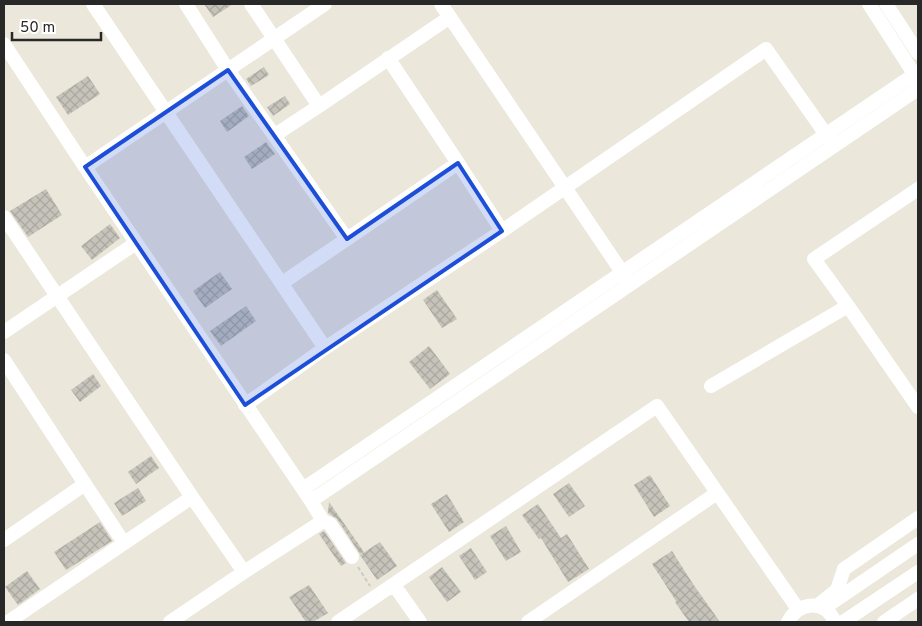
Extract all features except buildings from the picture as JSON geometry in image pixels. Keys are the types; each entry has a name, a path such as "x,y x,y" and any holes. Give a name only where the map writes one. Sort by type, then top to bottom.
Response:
{"street":[{"path":"93,4 325,348"},
{"path":"186,4 228,70 347,239"},
{"path":"251,4 319,106"},
{"path":"85,167 325,4"},
{"path":"441,4 631,285"},
{"path":"303,489 825,134 917,75 898,50 869,4"},
{"path":"886,4 916,43 898,50"},
{"path":"275,135 450,17"},
{"path":"4,44 323,521 330,524 352,557"},
{"path":"246,405 325,348 502,231 766,49 834,146"},
{"path":"388,58 502,231"},
{"path":"311,501 918,89"},
{"path":"282,283 458,163"},
{"path":"918,189 814,259 918,406"},
{"path":"4,217 244,572"},
{"path":"4,332 136,243"},
{"path":"710,386 848,306"},
{"path":"4,360 124,543"},
{"path":"338,622 657,406 798,609"},
{"path":"4,540 85,484"},
{"path":"528,622 717,493"},
{"path":"8,622 192,497"},
{"path":"820,608 837,590 844,568 918,518"},
{"path":"170,622 323,521"},
{"path":"820,608 918,544"},
{"path":"843,622 918,572"},
{"path":"394,585 420,622"},
{"path":"884,622 918,599"},
{"path":"788,622 798,609 811,606 820,608 830,614 834,622"}],"path":[{"path":"352,557 377,596"}],"highlighted area":[{"path":"228,70 347,239 458,163 502,231 245,405 85,167"}]}
